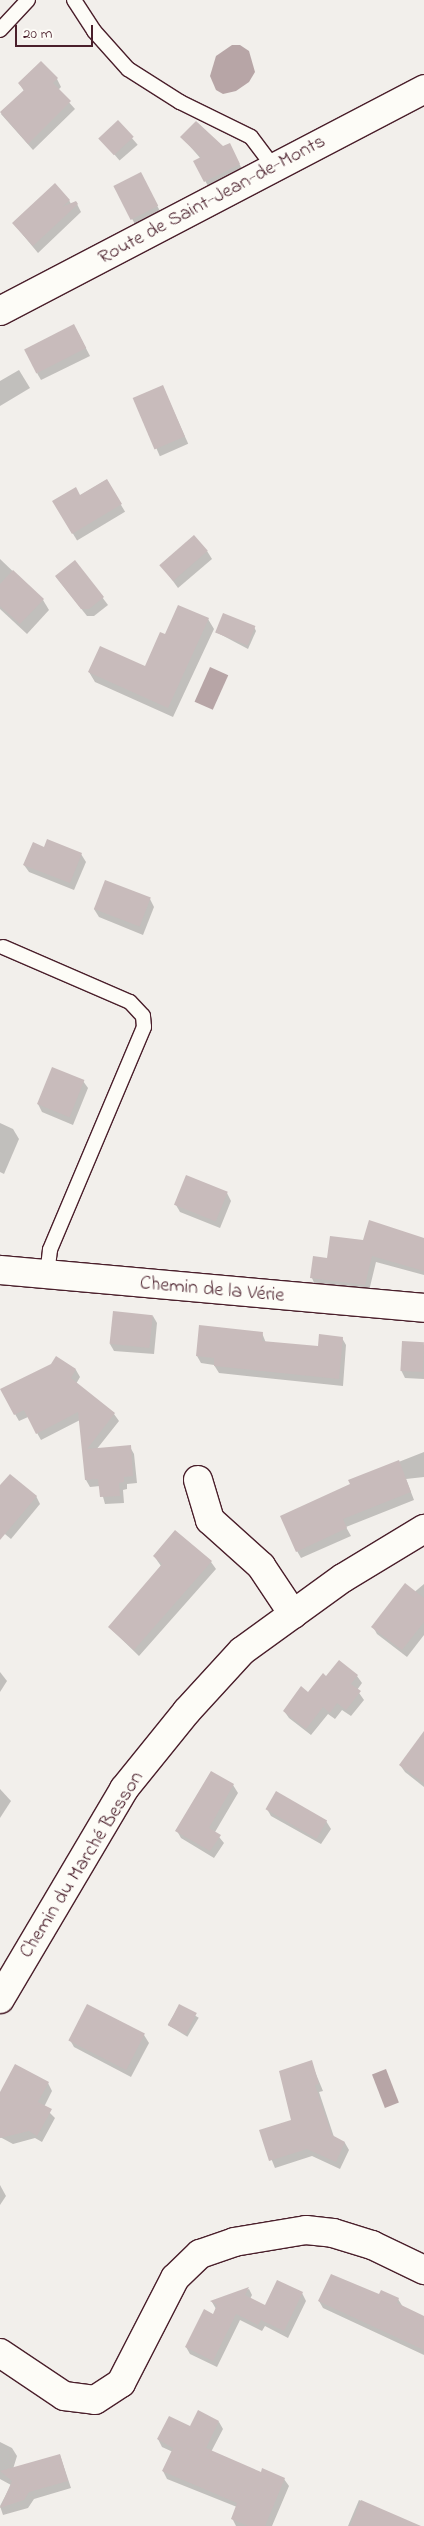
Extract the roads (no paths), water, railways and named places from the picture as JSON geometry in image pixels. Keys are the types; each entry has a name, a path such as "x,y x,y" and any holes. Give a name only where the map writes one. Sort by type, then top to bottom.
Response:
{"street":[{"name":"Route de Saint-Jean-de-Monts","path":"0,311 424,89"},
{"name":"Chemin de la Vérie","path":"0,1270 47,1276 424,1308"},
{"path":"198,1480 210,1520 262,1566 293,1614"},
{"name":"Chemin du Marché Besson","path":"0,1999 124,1789 187,1710 242,1651 343,1578 424,1529"},
{"path":"0,2353 64,2396 95,2400 121,2383 176,2278 200,2254 234,2242 306,2230 333,2233 372,2246 424,2270"}],"lane":[{"path":"0,30 28,0"},
{"path":"74,0 100,38 128,69 180,102 251,137 274,168"},
{"path":"3,947 130,1002 143,1016 144,1026 50,1250 47,1276"}]}
